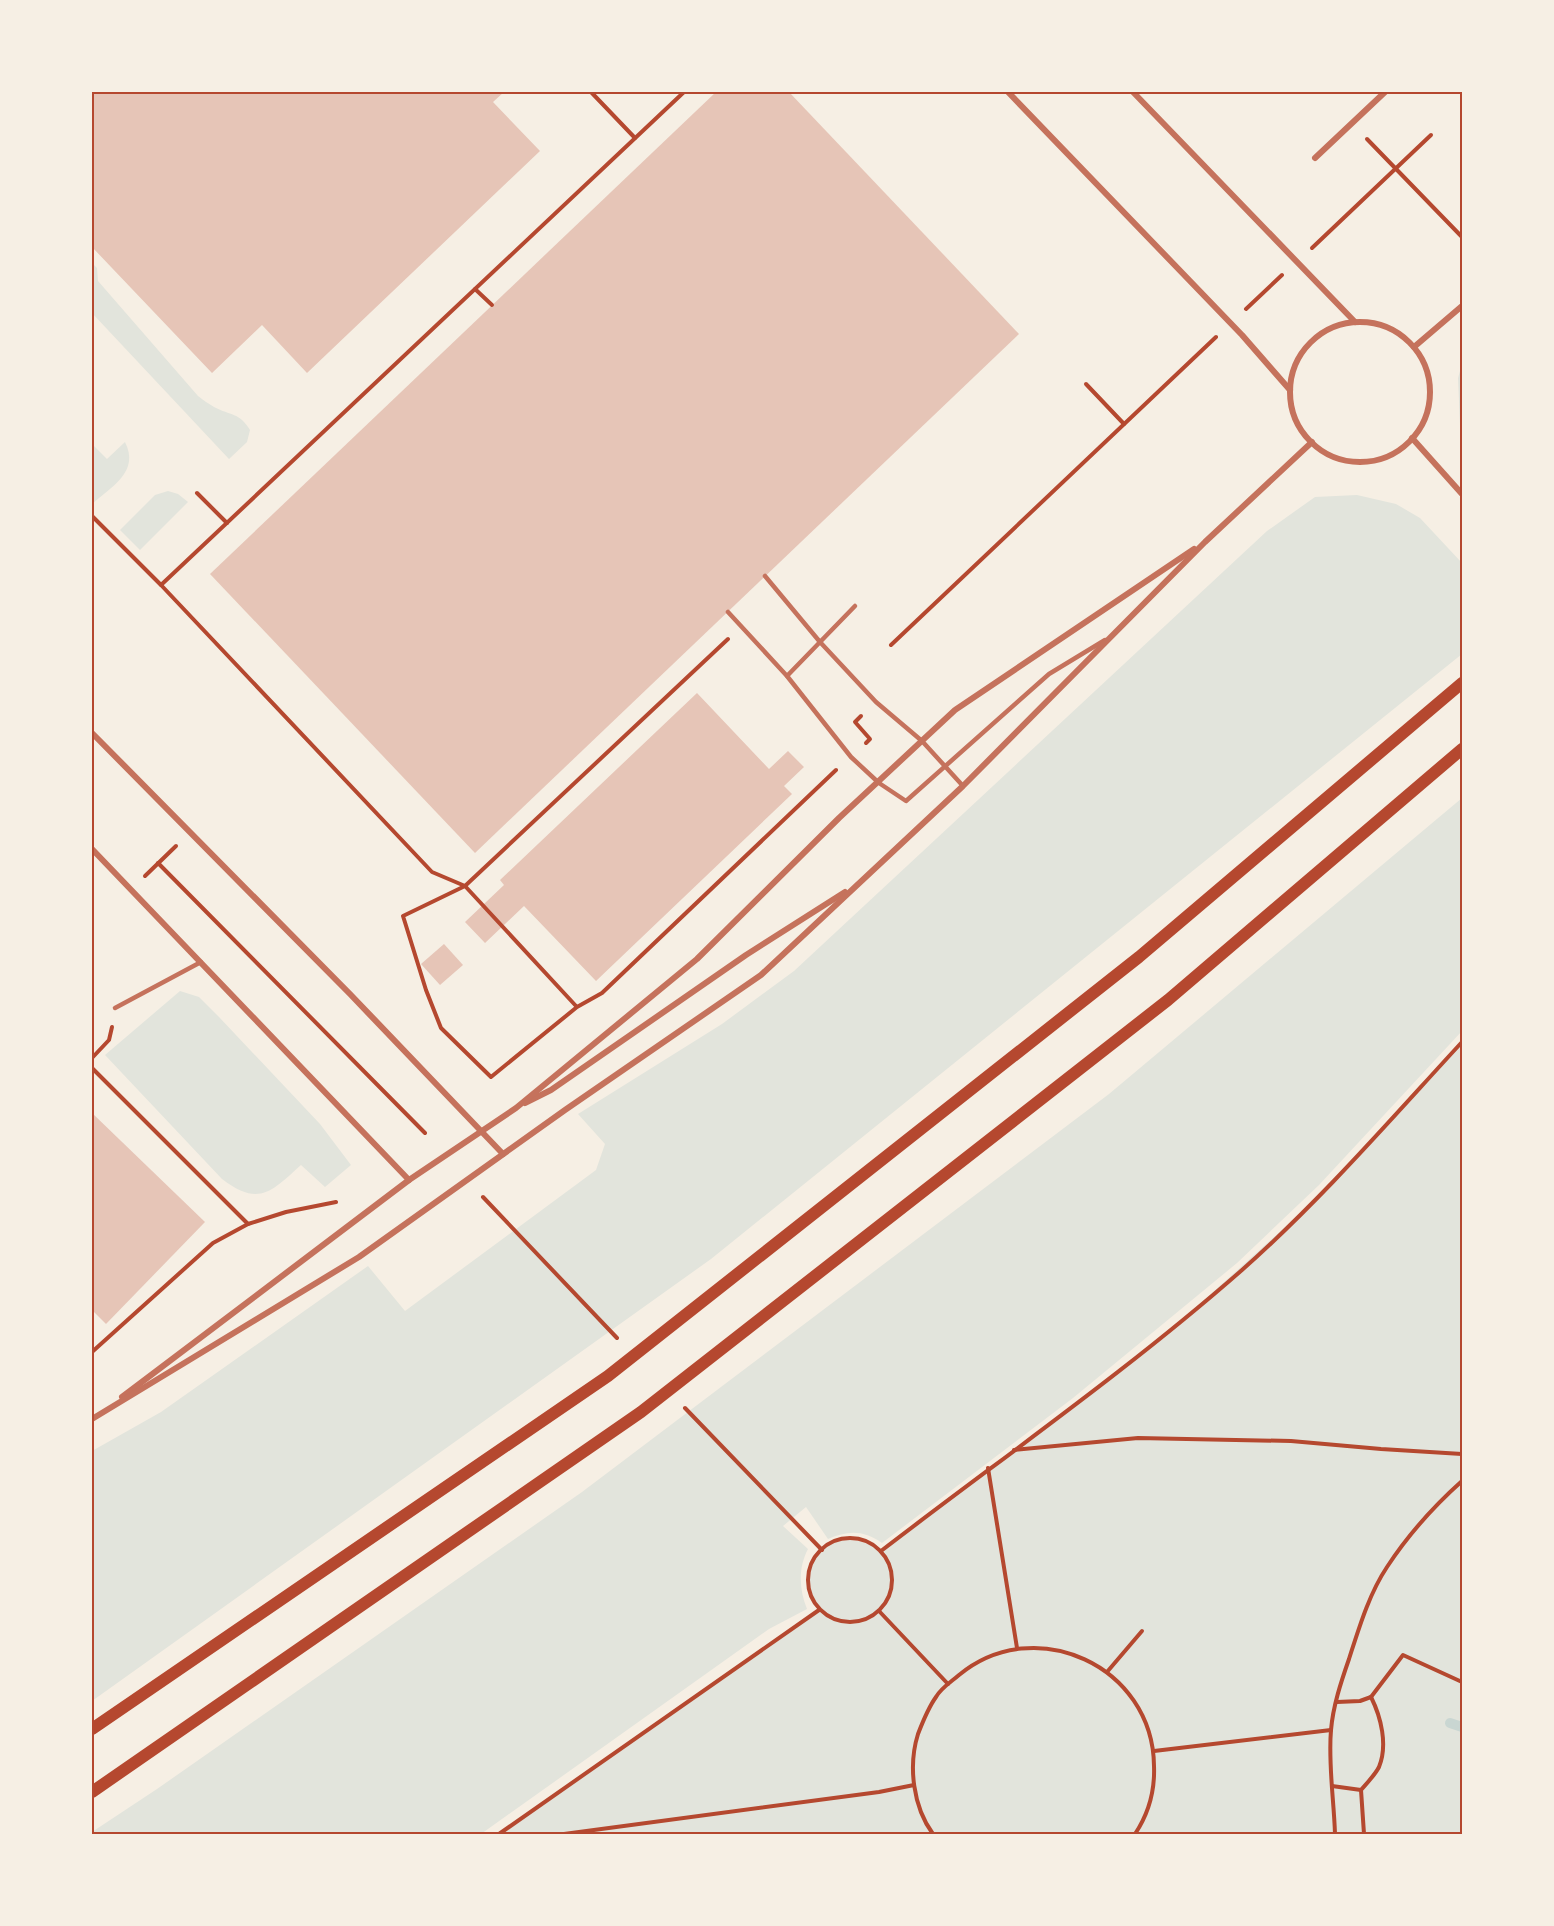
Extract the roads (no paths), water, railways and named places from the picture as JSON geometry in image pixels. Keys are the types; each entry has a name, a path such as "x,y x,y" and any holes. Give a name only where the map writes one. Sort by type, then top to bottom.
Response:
{"main road":[{"path":"92,1729 608,1376 1139,957 1462,684"},
{"path":"92,1791 641,1412 1168,1000 1462,749"}],"street":[{"path":"1008,92 1242,335 1290,390"},
{"path":"1133,92 1355,322"},
{"path":"1315,158 1385,92"},
{"path":"1414,347 1462,306"},
{"path":"1355,322 1388,327 1402,335 1414,347 1424,364 1430,383 1430,393 1423,422 1412,438 1395,453 1374,460 1351,462 1330,455 1312,442 1300,427 1293,409 1290,390 1294,370 1303,351 1317,336 1335,326 1355,322"},
{"path":"1412,438 1462,494"},
{"path":"93,1418 359,1257 565,1110 761,975 963,786 1205,542 1312,442"},
{"path":"93,1418 409,1180 516,1108 697,959 839,818 955,710 1205,542"},
{"path":"92,733 407,1052 503,1154"},
{"path":"92,849 409,1180"},
{"path":"516,1108 551,1090 746,955 858,883"}],"lane":[{"path":"765,576 819,642 876,702 922,741 963,786"},
{"path":"787,676 855,606"},
{"path":"728,612 787,676 851,757 879,783 906,801 1049,674 1113,635"},
{"path":"115,1008 201,962"}],"waterway":[{"path":"1450,1723 1462,1727"}]}
